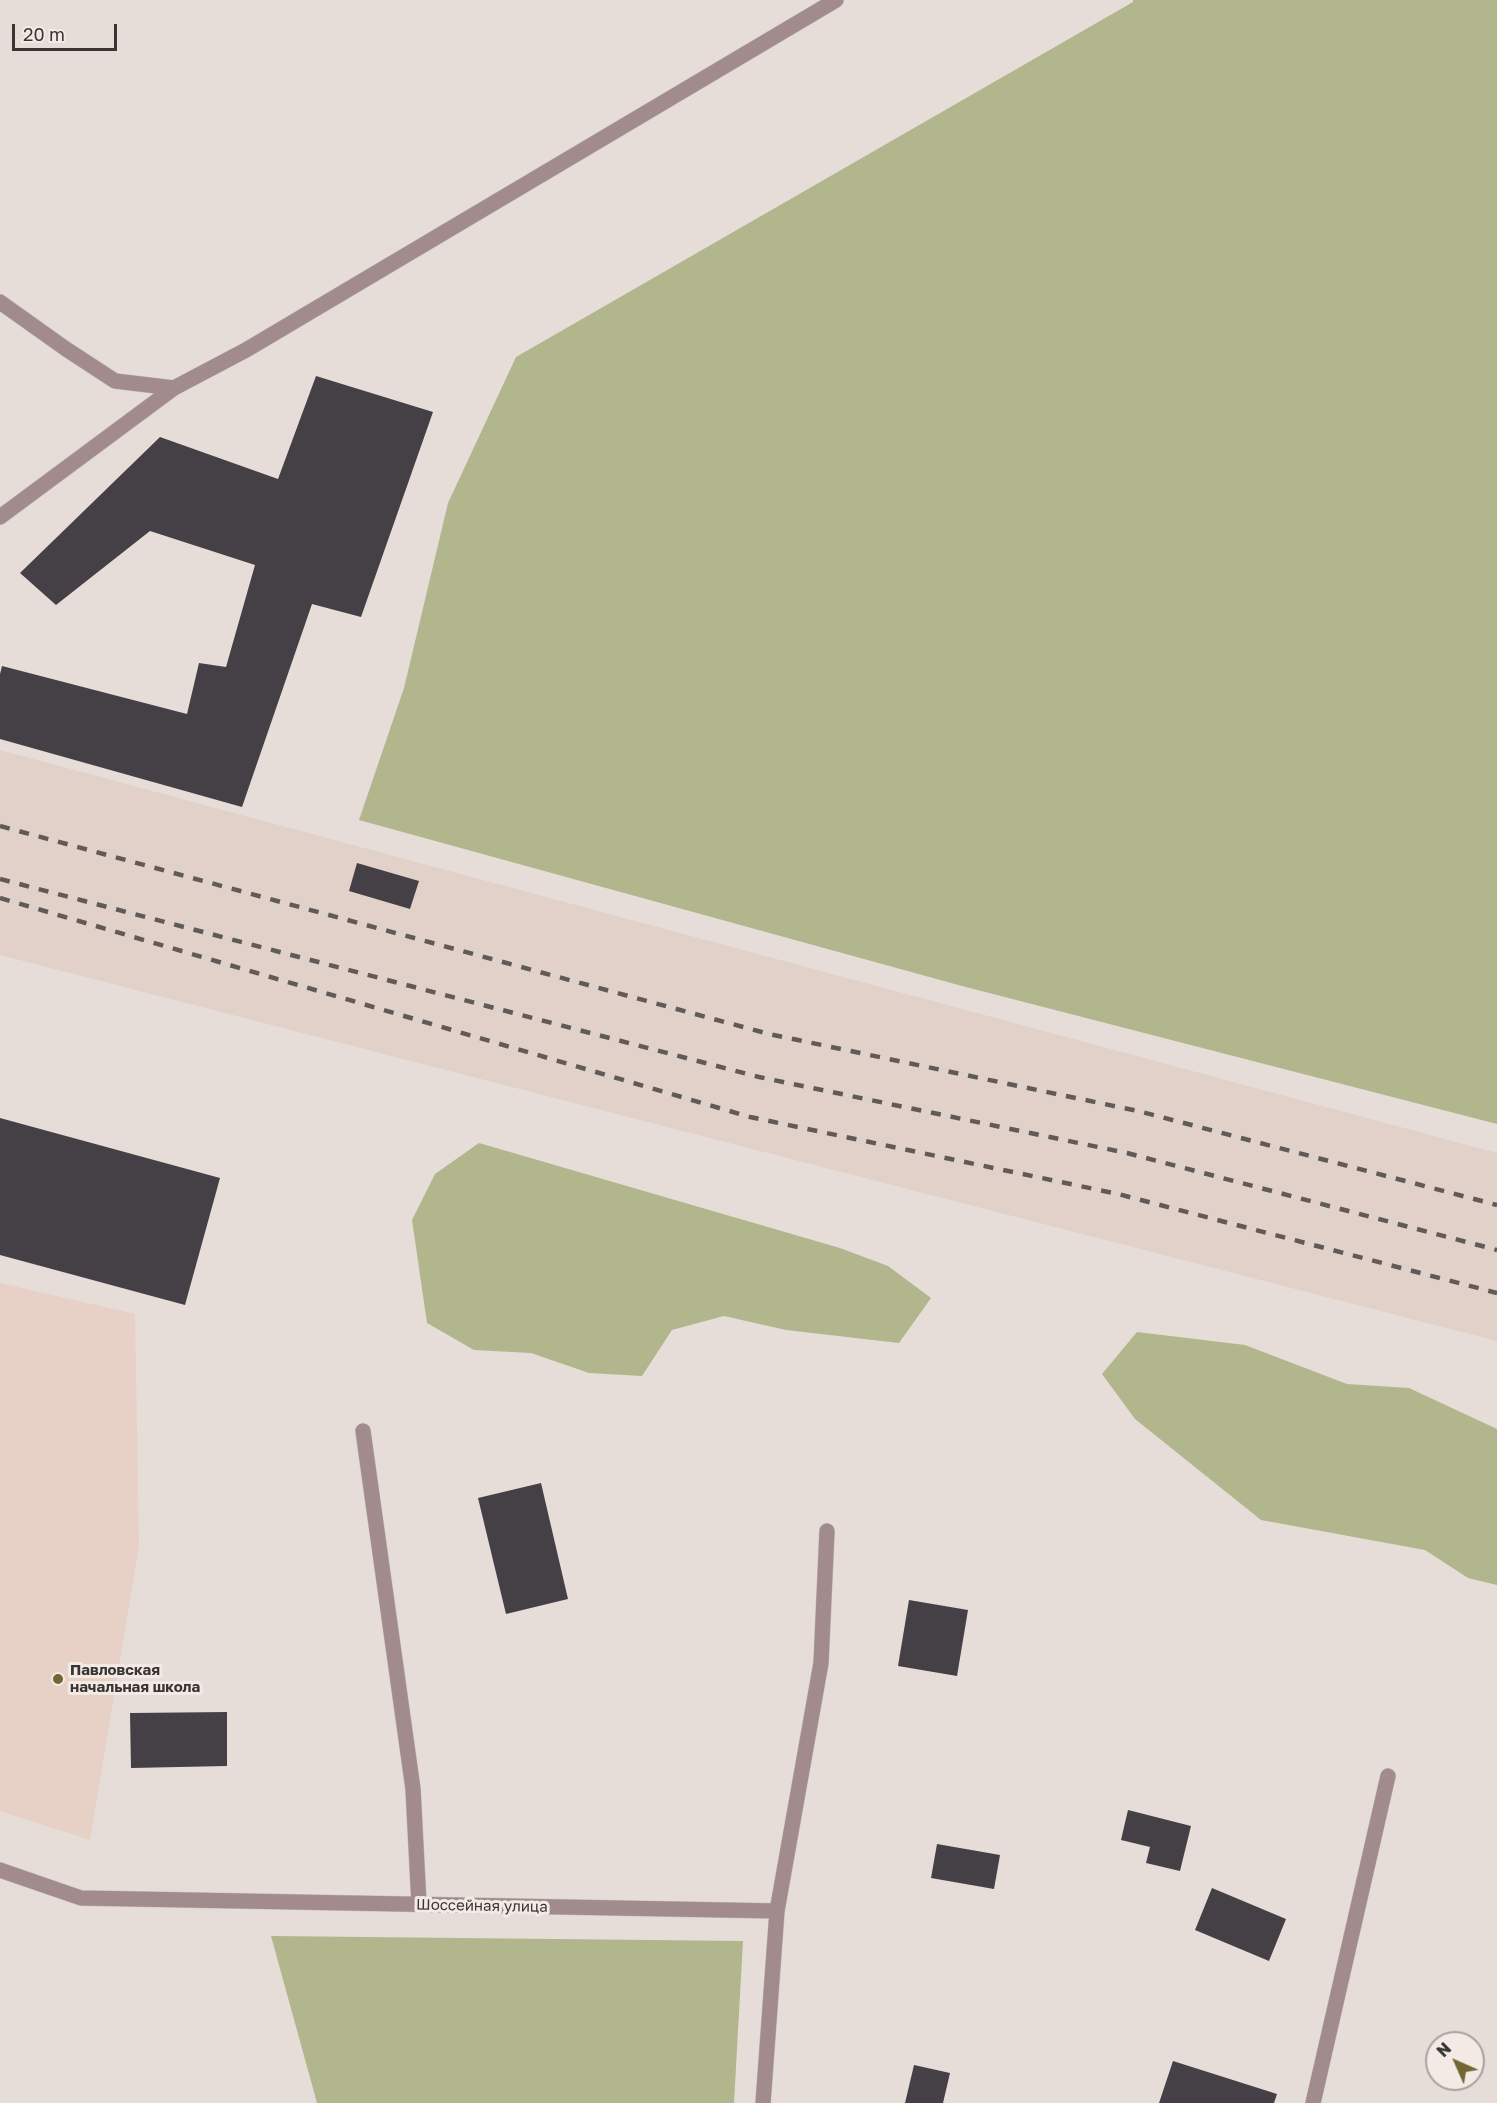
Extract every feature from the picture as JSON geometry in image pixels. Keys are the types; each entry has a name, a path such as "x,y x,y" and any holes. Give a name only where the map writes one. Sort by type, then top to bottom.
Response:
{"street":[{"path":"0,517 174,388 246,350 836,0"},
{"path":"0,302 116,381 174,388"},
{"path":"363,1431 413,1789 419,1904"},
{"path":"763,2103 777,1911 821,1663 827,1531"},
{"path":"1313,2103 1388,1776"},
{"name":"Шоссейная улица","path":"0,1870 81,1898 777,1911"}],"shaded area":[{"path":"0,750 1497,1153 1497,1341 0,955"},
{"name":"Павловская начальная школа","path":"0,1283 135,1314 139,1546 90,1840 0,1811"}],"green space":[{"path":"1133,0 1497,0 1497,1124 962,986 359,820 404,688 448,503 516,357"},
{"path":"479,1143 840,1248 888,1266 931,1298 899,1343 786,1330 724,1316 672,1330 642,1376 589,1373 531,1353 474,1350 427,1323 412,1220 435,1174"},
{"path":"1137,1332 1245,1345 1347,1384 1409,1388 1497,1429 1497,1585 1468,1578 1425,1550 1261,1520 1135,1419 1102,1374"},
{"path":"271,1936 743,1941 734,2103 317,2103"}],"building":[{"path":"316,376 433,412 361,617 312,604 242,807 0,739 2,666 187,714 199,663 226,667 255,565 150,531 56,605 20,573 160,437 278,479"},
{"path":"357,863 419,881 410,909 349,891"},
{"path":"0,1118 220,1178 185,1305 0,1255"},
{"path":"541,1483 568,1599 506,1614 478,1498"},
{"path":"909,1600 968,1610 957,1676 898,1666"},
{"path":"227,1712 227,1766 131,1768 130,1713"},
{"path":"1128,1810 1191,1826 1180,1871 1146,1863 1150,1847 1121,1840"},
{"path":"937,1844 1000,1855 994,1889 931,1878"},
{"path":"1212,1888 1286,1919 1269,1961 1195,1930"},
{"path":"1173,2061 1277,2094 1274,2103 1159,2103"},
{"path":"914,2065 950,2073 943,2103 905,2103"}],"railway":[{"path":"0,826 769,1034 1138,1111 1497,1205"},
{"path":"0,879 759,1077 1127,1153 1497,1250"},
{"path":"0,898 750,1117 1118,1194 1497,1293"}],"place":[{"name":"Павловская начальная школа","path":"58,1679"}]}
